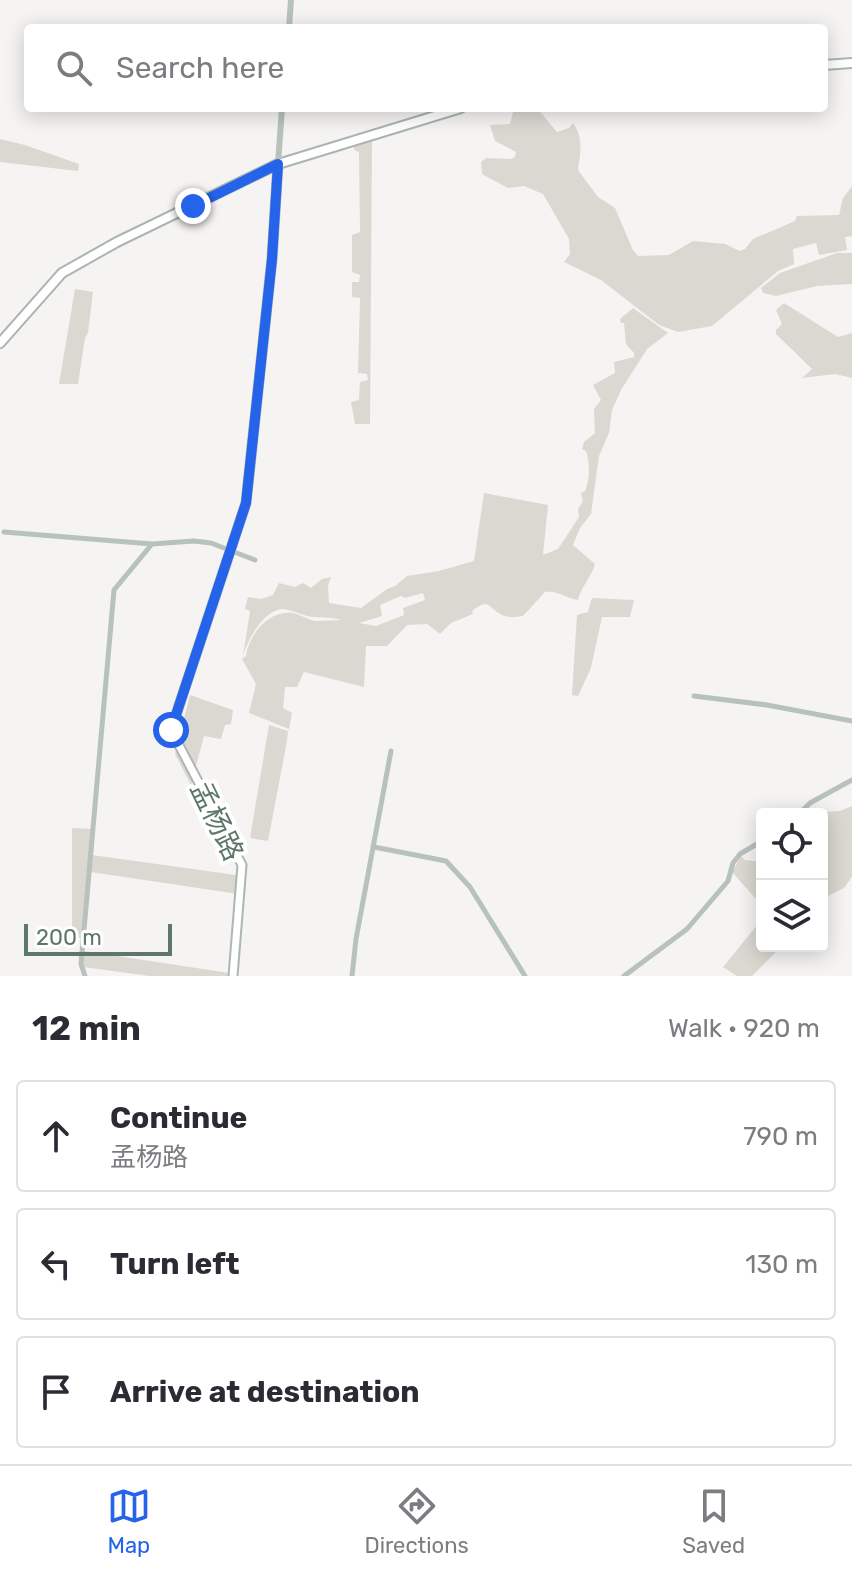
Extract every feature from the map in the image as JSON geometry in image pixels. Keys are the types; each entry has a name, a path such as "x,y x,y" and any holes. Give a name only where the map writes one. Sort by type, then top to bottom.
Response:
{"main road":[{"path":"828,65 852,63"},
{"path":"0,343 62,273 117,242 278,164 448,112"},
{"name":"孟杨路","path":"233,976 242,865 171,730 246,503 272,259 278,164"}],"street":[{"path":"289,24 291,0"},
{"name":"孟杨路","path":"278,164 282,112"},
{"path":"4,532 152,544 194,541 211,543 255,560"},
{"path":"85,976 81,964 86,895 114,590 152,544"},
{"path":"694,696 767,705 852,721"},
{"path":"352,976 391,751"},
{"path":"805,808 852,780"},
{"path":"624,976 687,929 728,881 733,863 740,854 756,845"},
{"path":"374,847 446,861 470,887 525,976"}],"shaded area":[{"path":"513,112 540,112 557,132 573,123 580,140 578,170 598,197 615,208 638,256 669,255 693,241 725,244 740,251 753,239 795,221 797,216 839,215 843,198 852,186 852,236 845,237 847,250 819,255 816,243 793,249 794,264 778,271 712,326 678,332 659,325 601,280 564,262 570,254 569,239 543,194 524,186 508,188 482,174 481,162 486,158 515,157 516,152 495,141 490,125 510,124"},
{"path":"372,138 370,424 355,424 351,402 359,400 360,382 368,380 367,374 358,373 360,298 352,297 352,282 359,282 360,275 352,272 352,235 360,232 359,152 354,150 354,144"},
{"path":"0,139 79,164 78,171 0,162"},
{"path":"837,253 852,253 852,284 817,286 776,296 763,293 761,288 780,273"},
{"path":"75,289 93,292 88,333 78,384 59,384"},
{"path":"784,303 838,337 852,333 852,378 835,374 802,378 812,369 776,334 782,324 776,310"},
{"path":"633,308 668,333 647,349 612,410 609,433 599,456 591,514 580,528 573,545 595,564 578,600 545,592 523,616 515,617 504,616 486,604 472,611 473,614 451,623 440,634 427,624 407,625 387,646 366,646 364,687 304,672 297,687 285,687 283,708 292,713 289,729 249,713 256,684 242,659 261,626 283,613 316,621 341,620 276,610 257,627 243,656 250,611 245,609 248,597 261,599 273,595 279,583 295,587 303,583 311,588 322,579 331,577 329,603 361,608 407,576 474,561 484,493 548,505 543,555 558,549 579,517 578,509 583,501 581,493 588,482 588,461 586,451 582,449 584,442 595,433 594,409 601,400 593,385 615,373 614,362 634,357 626,344 624,323 620,319","holes":["423,593 425,600 403,608 404,615 376,626 359,623 382,616 380,605 401,596 405,598"]},
{"path":"592,598 634,600 630,617 602,617 591,668 578,696 572,695 577,615 588,612"},
{"path":"190,695 233,710 231,724 225,725 221,739 204,736 191,785 175,754"},
{"path":"269,725 288,731 268,841 250,838"},
{"path":"852,806 852,877 844,888 828,896 828,812"},
{"path":"72,828 92,829 83,938 72,938"},
{"path":"92,855 243,876 245,895 91,872"},
{"path":"741,856 745,860 756,861 756,899 732,872"},
{"path":"756,926 756,952 776,952 752,976 737,976 723,967"},
{"path":"84,951 236,974 150,976 83,967"}],"route":[{"path":"171,730 246,503 272,259 278,164 193,206"}]}
